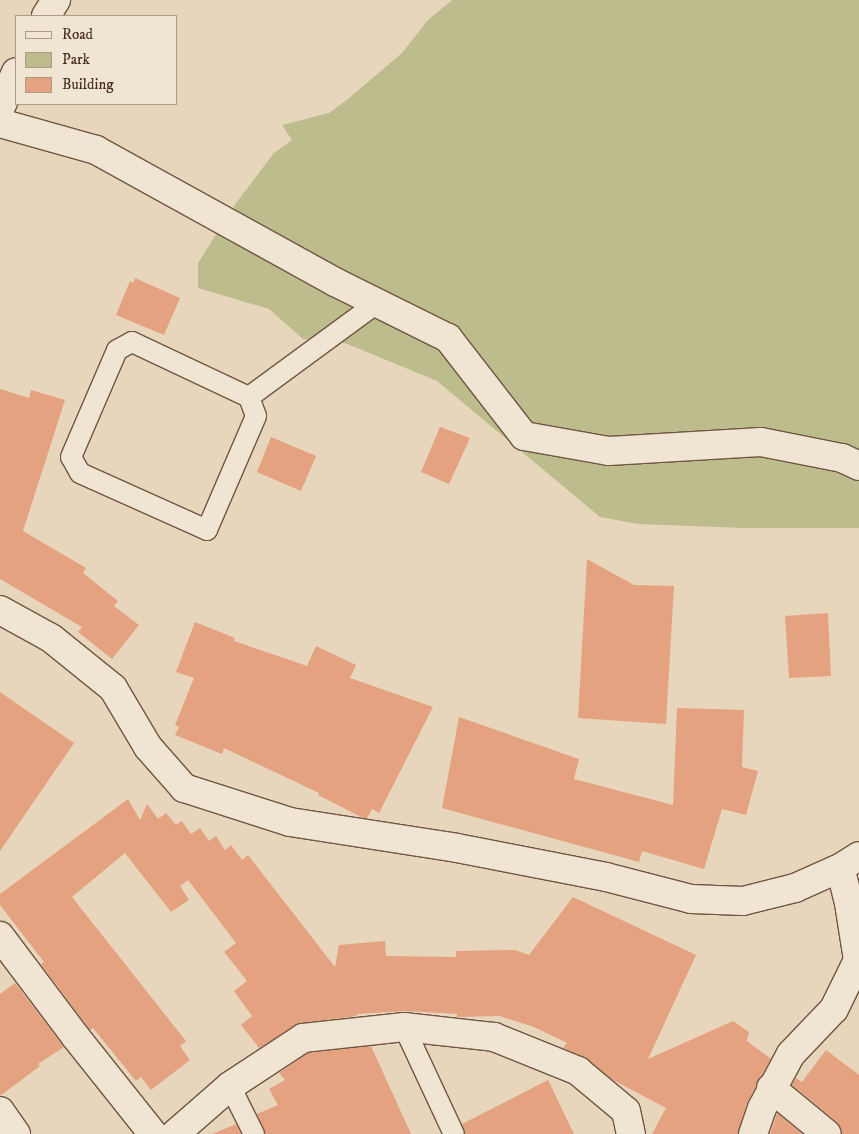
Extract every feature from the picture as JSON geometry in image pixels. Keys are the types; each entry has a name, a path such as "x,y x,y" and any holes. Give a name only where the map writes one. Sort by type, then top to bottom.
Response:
{"street":[{"path":"47,15 56,0"},
{"path":"0,108 15,74"},
{"path":"0,123 96,150 335,282 448,338 524,436 609,451 761,442 842,458 859,466"},
{"path":"0,610 51,638 113,688 148,747 184,788 290,822 457,848 606,877 691,899 743,902 795,888 849,862 850,903 858,960 834,1009 791,1054 771,1088 753,1134"},
{"path":"0,936 75,1036 154,1134"},
{"path":"175,1134 230,1086 302,1038 404,1027 494,1037 578,1071 626,1111 631,1134"},
{"path":"771,1088 826,1134"},
{"path":"0,1111 16,1134"}],"lane":[{"path":"249,397 377,303"},
{"path":"132,342 249,397 256,416 207,530 80,473 71,457 117,350 132,342"},
{"path":"404,1027 454,1134"},
{"path":"230,1086 254,1134"}],"green space":[{"path":"452,0 859,0 859,528 743,528 638,524 600,517 437,381 345,343 303,339 269,309 198,288 198,263 236,203 274,153 292,140 282,125 329,113 402,53 428,20"}],"building":[{"path":"135,278 180,298 164,335 116,315 130,281 133,283"},
{"path":"0,389 29,398 31,390 65,400 23,531 86,568 83,573 118,601 114,606 139,625 112,659 78,632 82,627 0,579"},
{"path":"440,427 470,438 449,484 421,472"},
{"path":"271,437 316,456 301,491 257,472"},
{"path":"587,559 634,585 674,586 666,724 578,718"},
{"path":"828,613 831,676 789,678 785,616"},
{"path":"195,622 235,638 234,641 307,666 316,646 356,665 350,678 433,707 379,813 372,809 367,818 363,818 318,795 319,793 224,748 222,754 175,735 179,727 175,725 194,678 176,672"},
{"path":"0,692 74,743 0,851"},
{"path":"677,708 744,710 742,767 758,771 746,815 722,809 704,869 642,851 639,862 442,808 459,717 579,759 574,779 673,805"},
{"path":"128,799 140,820 147,804 158,819 166,813 176,825 182,821 191,834 200,828 209,841 216,836 225,850 231,845 242,860 248,855 335,967 339,945 385,941 386,956 456,957 456,951 515,950 529,955 573,897 696,955 648,1059 733,1021 749,1032 747,1041 771,1059 747,1103 738,1134 652,1134 666,1108 613,1080 584,1057 563,1048 567,1043 534,1027 499,1016 457,1017 457,1014 406,1011 356,1014 357,1016 301,1023 259,1048 241,1025 252,1016 234,991 247,981 224,952 236,943 188,880 180,886 189,900 171,912 125,853 72,897 186,1041 180,1046 190,1060 151,1090 141,1077 136,1081 93,1028 90,1030 41,964 44,962 0,905 0,894"},
{"path":"15,983 64,1047 38,1064 40,1066 0,1096 0,994"},
{"path":"371,1046 411,1134 266,1134 257,1114 278,1105 269,1089 285,1080 279,1073 308,1053"},
{"path":"826,1050 859,1075 859,1134 842,1134 837,1122 792,1085 796,1078 802,1082"},
{"path":"548,1080 574,1134 466,1134 462,1124"},
{"path":"777,1113 802,1134 770,1134"},
{"path":"236,1124 241,1134 212,1134"}]}
